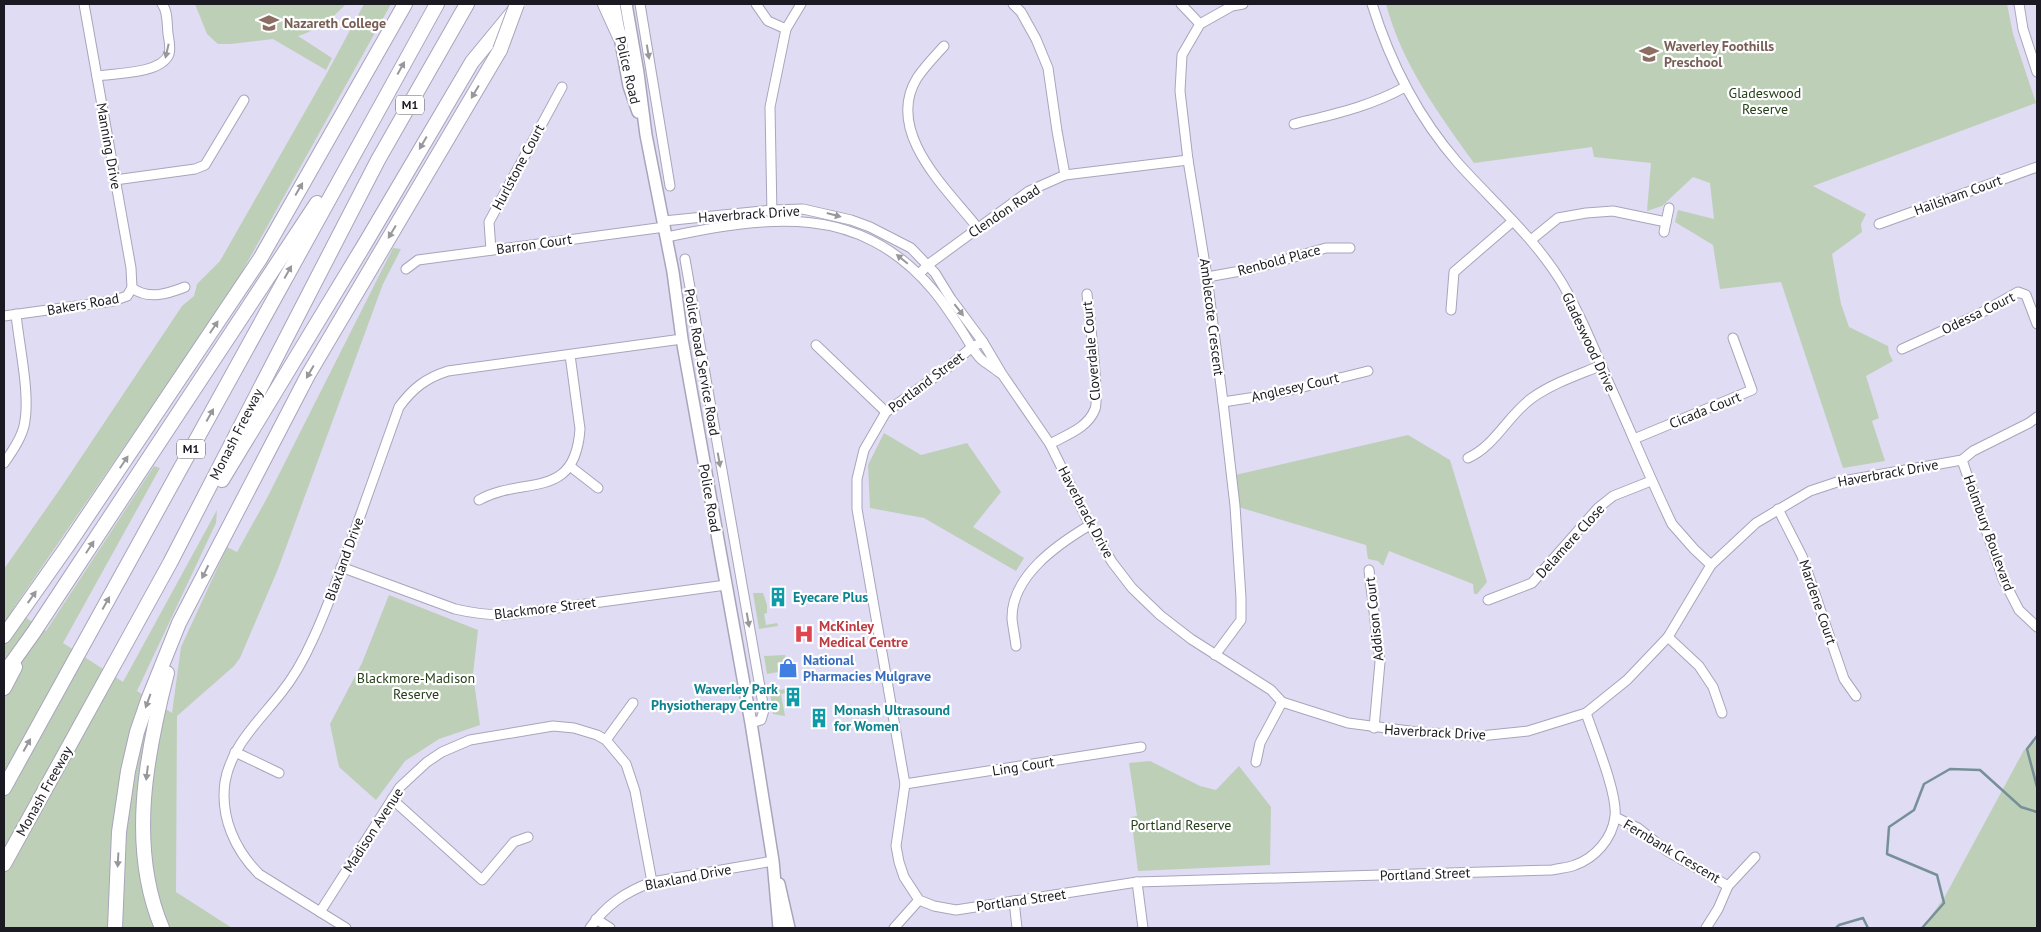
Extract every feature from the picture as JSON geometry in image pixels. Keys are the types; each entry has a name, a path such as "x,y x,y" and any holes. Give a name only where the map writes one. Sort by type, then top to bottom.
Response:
{"highway":[{"path":"4,636 66,548 260,259 405,4"},
{"name":"M1","path":"4,788 437,4"},
{"name":"Monash Freeway","path":"4,864 170,564 366,184 467,4"},
{"path":"115,928 119,832 128,771 137,732 148,700 179,623 308,375 500,50 517,4"},
{"path":"170,564 278,389 472,62 521,4"},
{"path":"606,4 620,37"},
{"path":"4,674 34,632 377,110"},
{"path":"162,928 155,913 146,878 143,804 152,730 179,623"},
{"path":"4,688 34,632"}],"main road":[{"name":"Police Road","path":"614,4 629,86 646,135"},
{"name":"Police Road","path":"626,4 646,135 665,228 692,398 751,723 773,861 779,928"},
{"name":"Police Road","path":"773,861 789,928"}],"street":[{"name":"Manning Drive","path":"85,4 131,268 132,288"},
{"path":"97,76 152,68 162,63 168,56 170,46 166,9 162,4"},
{"path":"640,4 670,186"},
{"path":"756,4 768,21 786,29"},
{"path":"773,222 770,107 786,29 801,4"},
{"path":"1012,4 1021,12 1036,39 1048,68 1056,131 1065,175"},
{"path":"1181,4 1200,24 1232,6 1243,4"},
{"name":"Gladeswood Drive","path":"1372,4 1381,33 1405,87 1424,119 1447,149 1531,240 1561,282 1588,332 1672,524 1711,565"},
{"path":"2019,4 2025,36 2037,72"},
{"name":"Amblecote Crescent","path":"1200,24 1182,55 1180,91 1188,160 1207,277 1235,506 1241,620 1215,655"},
{"path":"944,46 916,80 909,105 909,130 915,146 925,161 977,227"},
{"name":"Hurlstone Court","path":"491,250 488,222 562,87"},
{"path":"1294,124 1348,111 1382,100 1405,87"},
{"path":"115,180 195,170 205,165 244,100"},
{"path":"646,135 661,132"},
{"name":"Clendon Road","path":"919,274 977,227 1029,191 1065,175 1188,160"},
{"name":"Hailsham Court","path":"1879,224 2037,166"},
{"path":"1664,232 1669,208"},
{"name":"Haverbrack Drive","path":"665,228 772,210 803,209 851,220 911,248 929,264 956,307 983,342 1002,374 1050,444 1090,525 1112,562 1132,588 1160,615 1215,655 1271,690 1282,702 1348,724 1374,728 1480,736 1528,731 1586,713 1627,680 1668,637 1711,565 1756,523 1810,491 1837,482 1962,460 2037,417"},
{"path":"1531,240 1558,218 1586,213 1614,211 1666,222"},
{"name":"Haverbrack Drive","path":"665,228 721,227 809,221 835,226 866,236 884,246 919,274 953,317 981,358 1002,374"},
{"path":"1451,310 1454,272 1513,222"},
{"name":"Barron Court","path":"406,269 418,260 665,228"},
{"name":"Renbold Place","path":"1207,277 1252,269 1326,248 1350,248"},
{"name":"Police Road Service Road","path":"684,259 764,710 761,720 751,723"},
{"name":"Bakers Road","path":"4,316 113,301 127,296 132,288 140,294 152,296 170,293 185,287"},
{"name":"Odessa Court","path":"1902,349 1979,314 2018,292 2026,295 2037,324"},
{"name":"Cloverdale Court","path":"1050,444 1078,429 1089,419 1096,408 1096,388 1087,294"},
{"path":"4,463 20,438 25,416 26,397 16,314"},
{"name":"Cicada Court","path":"1634,439 1752,390 1733,338"},
{"name":"Blaxland Drive","path":"346,928 260,874 239,851 231,832 224,803 225,780 243,740 282,691 301,663 312,641 399,407 409,393 424,380 448,371 682,340"},
{"name":"Portland Street","path":"983,342 972,347 946,369 886,412 864,450 857,479 857,509 905,784 896,846 904,877 919,900 934,906 956,910 1138,882 1552,870 1574,866 1594,856 1607,839 1615,817 1613,795 1586,713"},
{"path":"816,346 886,412"},
{"path":"479,500 498,490 541,484 561,475 571,466 576,452 580,429 570,355"},
{"path":"1468,458 1481,452 1531,399 1548,388 1602,365"},
{"name":"Anglesey Court","path":"1223,402 1275,394 1368,371"},
{"path":"692,398 708,395"},
{"name":"Holmbury Boulevard","path":"1962,460 2003,578 2018,610 2037,627"},
{"path":"571,466 598,488"},
{"name":"Delamere Close","path":"1488,600 1532,582 1598,508 1613,496 1652,481"},
{"name":"Mardene Court","path":"1778,509 1802,556 1844,680 1856,696"},
{"path":"1016,646 1012,617 1019,588 1039,562 1062,541 1090,525"},
{"name":"Blackmore Street","path":"341,567 455,609 474,614 492,615 504,615 726,585"},
{"name":"Addison Court","path":"1369,570 1380,662 1374,728"},
{"path":"1668,637 1699,666 1713,687 1722,713"},
{"path":"736,646 754,653"},
{"path":"1256,762 1260,743 1282,702"},
{"path":"606,740 632,703"},
{"name":"Madison Avenue","path":"320,912 400,787 427,762 442,752 474,738 538,728 566,726 582,730 606,740 622,758 631,775 652,882"},
{"name":"Ling Court","path":"905,784 1141,747"},
{"path":"236,752 279,773"},
{"path":"392,799 482,880 514,842 528,837"},
{"name":"Fernbank Crescent","path":"1615,817 1638,828 1667,851 1728,886"},
{"name":"Fernbank Crescent","path":"1706,928 1718,909 1728,886 1755,857"},
{"name":"Blaxland Drive","path":"590,928 609,905 622,896 652,882 773,861"},
{"path":"1138,882 1143,928"},
{"path":"894,928 919,900"},
{"path":"1014,901 1017,928"},
{"path":"596,919 610,928"}],"green space":[{"name":"Nazareth College","path":"195,4 346,4 324,23 298,36 332,58 326,70 273,39 218,44 207,34"},
{"path":"364,4 391,4 233,288 13,609 46,631 154,466 160,468 63,643 123,682 217,510 216,523 137,691 172,713 181,647 227,547 237,552 267,498 393,248 401,249 383,284 278,569 240,658 234,666 177,716 176,892 232,928 4,928 4,569 60,489 182,306 194,296 197,284 220,261"},
{"name":"Gladeswood Reserve","path":"1386,4 2007,4 2013,34 2036,103 1813,186 1866,214 1861,224 1862,232 1832,254 1841,304 1849,327 1888,346 1893,361 1866,376 1879,418 1872,421 1885,461 1843,468 1781,282 1720,289 1713,245 1675,222 1678,210 1714,219 1710,183 1693,177 1662,206 1647,211 1651,163 1594,157 1592,147 1474,163 1422,87 1401,47"},
{"path":"884,433 921,455 967,443 1001,492 973,527 1024,558 1016,571 924,518 870,508 868,465"},
{"path":"1408,435 1450,460 1487,582 1477,594 1474,594 1473,584 1389,551 1383,566 1378,561 1368,559 1366,545 1235,506 1231,476"},
{"path":"753,593 763,593 767,605 767,613 764,614 766,625 777,623 778,626 759,629"},
{"name":"Blackmore-Madison Reserve","path":"389,595 478,630 473,674 480,725 439,739 405,761 376,800 339,767 330,724 362,663"},
{"path":"785,655 786,661 777,663 778,672 767,674 764,656"},
{"path":"785,689 786,693 781,694 785,716 773,714 770,692"},
{"path":"2037,740 2037,928 1922,928 1944,898 2024,750"},
{"name":"Portland Reserve","path":"1150,761 1200,786 1216,790 1239,766 1271,807 1270,865 1138,871 1131,817 1137,816 1129,763"}],"waterway":[{"path":"2037,736 2027,749 2037,787"},
{"path":"1922,928 1944,903 1937,875 1887,854 1889,827 1914,810 1924,784 1950,769 1980,770 2021,807 2037,812"},
{"path":"1836,928 1839,925 1863,918 1868,928"}],"place":[{"name":"Nazareth College","path":"269,23"},
{"name":"Waverley Foothills Preschool","path":"1649,54"},
{"name":"Eyecare Plus","path":"778,597"},
{"name":"McKinley Medical Centre","path":"804,634"},
{"name":"National Pharmacies Mulgrave","path":"788,668"},
{"name":"Waverley Park Physiotherapy Centre","path":"793,697"},
{"name":"Monash Ultrasound for Women","path":"819,718"}]}
